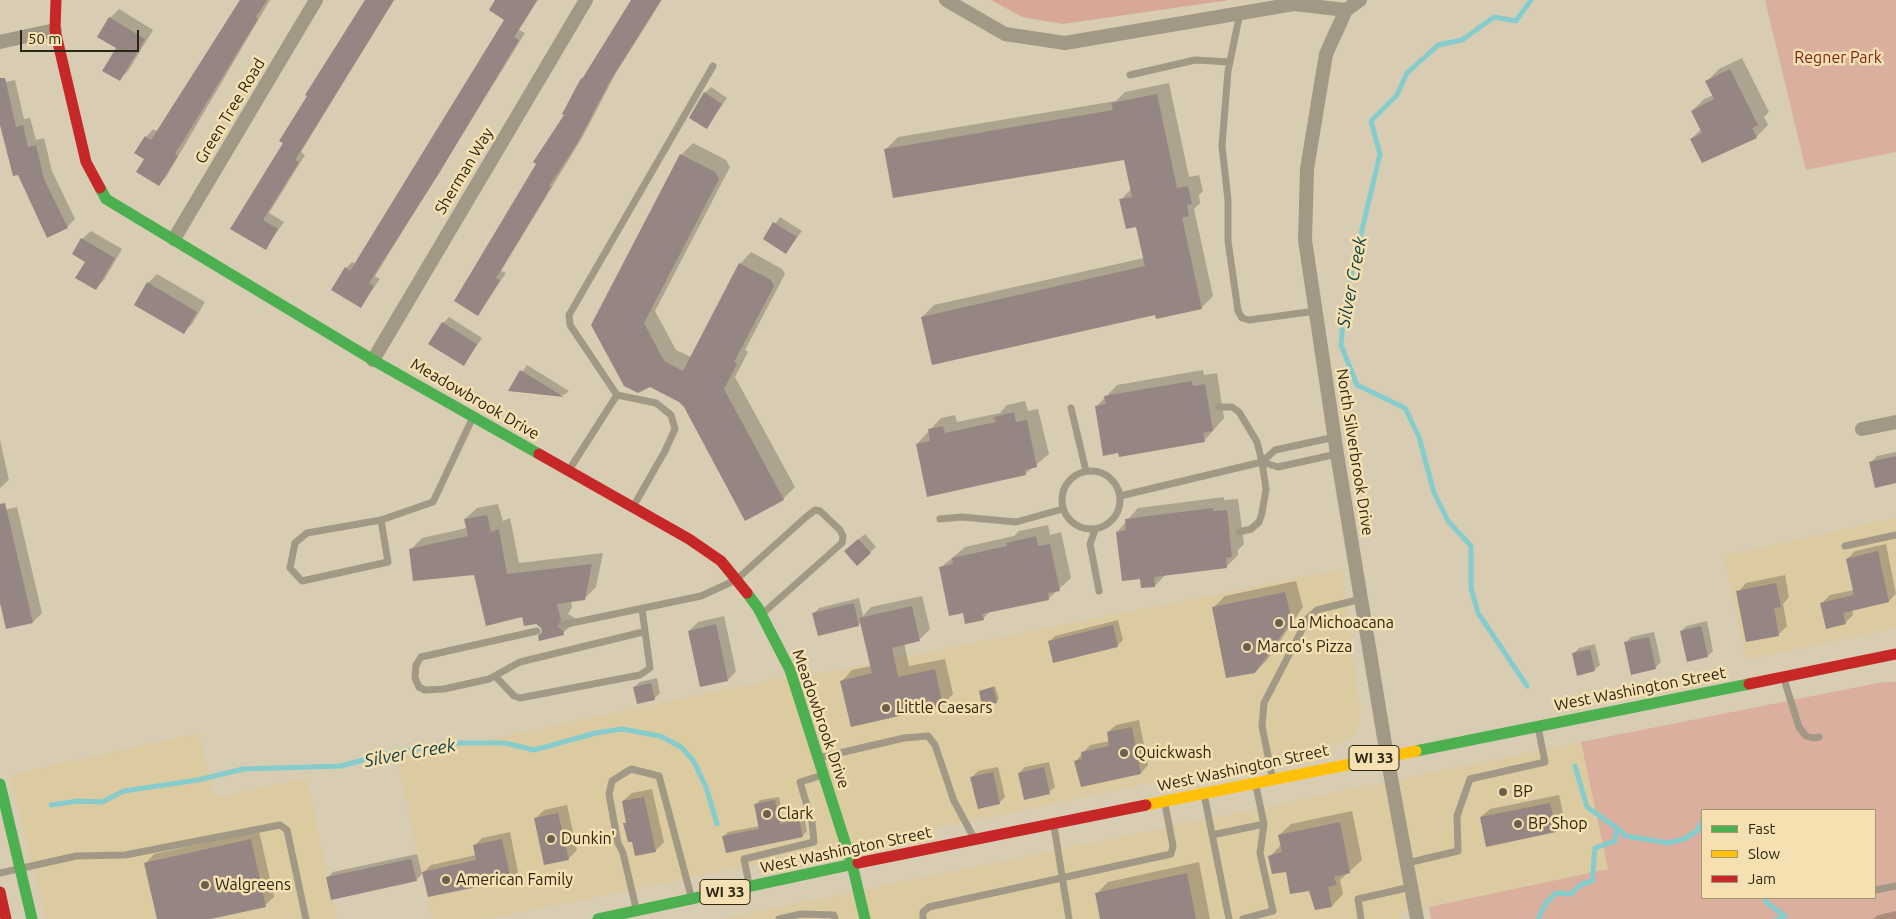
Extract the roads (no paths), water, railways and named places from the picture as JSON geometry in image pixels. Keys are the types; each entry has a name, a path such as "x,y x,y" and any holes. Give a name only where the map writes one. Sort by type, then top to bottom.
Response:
{"street":[{"name":"Meadowbrook Drive","path":"56,0 55,30 86,162 106,199 372,360 689,539 721,561 761,614 790,670 852,864 865,919"},
{"name":"Green Tree Road","path":"174,239 316,0"},
{"name":"Sherman Way","path":"372,360 586,0"},
{"path":"946,0 1006,34 1065,43 1294,4 1346,10 1360,0"},
{"name":"North Silverbrook Drive","path":"1346,10 1326,54 1307,169 1305,240 1337,454 1387,756 1417,919"},
{"path":"0,42 55,30"},
{"path":"1862,429 1896,422"},
{"name":"West Washington Street","path":"598,919 643,913 692,899 852,864 1896,654"},
{"path":"0,784 32,919"},
{"path":"0,892 6,919"}],"lane":[{"path":"1240,13 1230,62 1222,146 1228,200 1228,241 1238,311 1242,318 1249,320 1316,311"},
{"path":"1130,75 1195,60 1230,62"},
{"path":"633,507 665,451 675,429 671,415 656,403 617,395 570,325 569,315 713,66"},
{"path":"568,470 617,395"},
{"path":"1219,408 1232,407 1239,412 1257,442 1262,462 1266,489 1262,513 1258,522 1251,529 1239,532"},
{"path":"1071,408 1086,471"},
{"path":"381,520 388,562 302,581 290,568 294,544 307,533 381,520 433,502 474,417"},
{"path":"1120,496 1262,462 1275,450 1335,437"},
{"path":"1262,462 1278,467 1337,454"},
{"path":"1086,471 1098,471 1108,476 1116,485 1120,496 1120,505 1112,521 1095,530 1075,525 1063,509 1061,499 1063,489 1069,480 1086,471"},
{"path":"940,519 962,518 1016,522 1063,509"},
{"path":"562,625 701,596 736,580 815,510 820,511 840,530 843,536 842,543 761,614"},
{"path":"1095,530 1090,544 1099,591"},
{"path":"1845,546 1896,535"},
{"path":"1273,779 1262,726 1264,703 1308,618 1316,610 1362,599"},
{"path":"496,677 514,696 520,698 640,675 650,668 643,632 642,609"},
{"path":"537,631 428,654 421,657 416,665 415,678 419,687 425,690 444,689 496,677 520,662 643,632"},
{"path":"1783,677 1799,727 1806,736 1819,737"},
{"path":"1407,863 1458,851 1457,816 1470,779 1545,762 1538,726"},
{"path":"818,758 904,738 928,736 935,745 954,800 975,840"},
{"path":"643,913 618,843 609,794 612,781 631,769 659,776 692,899"},
{"path":"749,886 744,859 814,842 812,822 800,782 824,775"},
{"path":"1243,919 1273,911 1260,853 1264,824 1255,782"},
{"path":"1204,793 1229,919"},
{"path":"923,919 923,912 929,907 1171,854 1173,846 1165,801"},
{"path":"1054,824 1069,919"},
{"path":"1212,835 1264,824"},
{"path":"0,873 76,856 125,855 280,825 287,830 306,916"},
{"path":"1876,890 1896,886"},
{"path":"1362,919 1358,899 1411,887"},
{"path":"779,919 802,914 834,916 835,919"}],"waterway":[{"name":"Silver Creek","path":"1527,686 1478,613 1471,588 1471,546 1448,521 1434,493 1419,437 1405,408 1357,385 1341,345 1344,306 1380,154 1371,121 1397,95 1407,73 1438,45 1462,40 1494,17 1516,21 1531,0"},
{"name":"Silver Creek","path":"51,805 78,801 102,802 124,791 198,780 243,769 341,766 385,754 450,743 505,743 534,750 596,733 622,729 660,736 681,747 693,760 706,787 717,824"},
{"name":"Silver Creek","path":"1538,919 1546,903 1556,893 1571,894 1582,884 1592,881 1595,848 1615,841 1617,828 1587,807 1575,766"},
{"path":"1617,828 1626,836 1668,843 1684,839 1697,831 1701,824"},
{"path":"1765,899 1767,903 1785,916 1777,919"}],"place":[{"name":"La Michoacana","path":"1279,623"},
{"name":"Marco's Pizza","path":"1247,647"},
{"name":"Little Caesars","path":"886,708"},
{"name":"Quickwash","path":"1124,753"},
{"name":"BP","path":"1503,792"},
{"name":"Clark","path":"767,814"},
{"name":"BP Shop","path":"1518,824"},
{"name":"Dunkin'","path":"551,839"},
{"name":"American Family","path":"446,880"},
{"name":"Walgreens","path":"205,885"}],"park label":[{"name":"Regner Park","path":"1838,58"}]}
